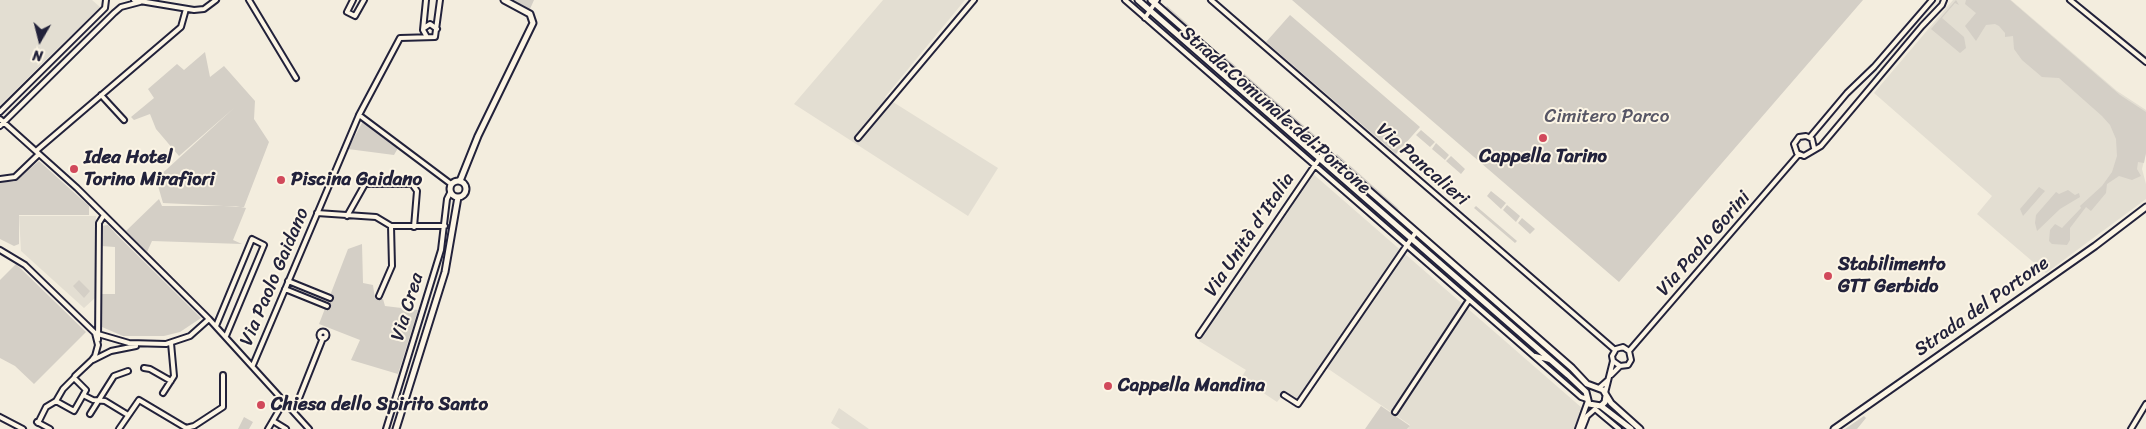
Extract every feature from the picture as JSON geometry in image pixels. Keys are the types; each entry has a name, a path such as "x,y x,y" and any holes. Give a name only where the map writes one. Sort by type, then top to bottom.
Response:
{"street":[{"path":"120,0 121,7"},
{"path":"134,0 186,9 204,8 216,0"},
{"path":"249,0 296,78"},
{"path":"353,0 347,12 355,16 364,0"},
{"path":"426,0 423,33 427,37"},
{"path":"416,36 435,37 440,0"},
{"path":"460,181 466,161 534,20 530,14 504,0"},
{"path":"858,138 974,0"},
{"name":"Strada Comunale del Portone","path":"1125,0 1533,356 1581,397 1587,399"},
{"name":"Strada Comunale del Portone","path":"1138,0 1552,361 1592,406 1629,428"},
{"name":"Via Pancalieri","path":"1211,0 1614,350"},
{"name":"Via Paolo Gorini","path":"1932,0 1874,67 1847,93 1810,137 1803,136 1796,141 1795,149 1799,154 1808,155 1814,148 1821,146 1922,26 1942,5 1944,0"},
{"path":"2070,0 2146,62"},
{"path":"100,1 114,13"},
{"path":"1145,18 1154,1"},
{"name":"Strada Comunale del Portone","path":"1154,1 1588,384 1605,394 1640,429"},
{"path":"1,122 114,13 121,7 140,2"},
{"path":"0,112 105,4"},
{"path":"0,179 15,178 38,153 101,95 181,27 186,9"},
{"path":"424,28 430,24 436,28"},
{"name":"Via Paolo Gaidano","path":"1,122 38,153 104,215 253,365 359,116 402,36 416,36 423,33"},
{"path":"101,95 124,120"},
{"path":"359,116 451,184 454,196 463,195 466,188 460,181"},
{"path":"1810,137 1814,141 1814,148"},
{"name":"Via Unità d'Italia","path":"1199,335 1324,152"},
{"name":"Via Paolo Gorini","path":"1605,394 1611,375 1620,366 1628,365 1631,360 1629,351 1799,154"},
{"path":"451,184 460,181"},
{"path":"346,216 365,184 412,184 417,191 414,227"},
{"name":"Via Crea","path":"386,429 435,270 444,226 446,203 454,196"},
{"name":"Via Crea","path":"396,429 444,272 454,227 454,196"},
{"name":"Strada del Portone","path":"1834,429 2095,246 2146,207"},
{"path":"317,213 378,218 391,226 444,226"},
{"path":"92,360 98,345 99,335 99,224 104,215"},
{"path":"380,296 392,266 391,226"},
{"path":"1284,395 1298,404 1416,232"},
{"path":"216,326 252,239 264,244 226,336"},
{"path":"0,250 25,265 93,331 99,335 141,345"},
{"path":"288,281 330,298"},
{"path":"285,289 327,306"},
{"path":"1395,412 1470,300"},
{"path":"50,429 38,422 46,407 56,401 74,378 92,360 118,349 141,345 172,344 190,336 209,319"},
{"path":"93,331 98,345"},
{"path":"294,411 324,338"},
{"path":"164,393 174,376 172,344"},
{"path":"1614,350 1623,347 1629,351"},
{"name":"Via Paolo Gorini","path":"1611,375 1614,350"},
{"name":"Strada Comunale del Portone","path":"1533,356 1552,361"},
{"path":"1613,361 1620,366"},
{"path":"253,365 309,429"},
{"path":"144,368 150,369 172,381"},
{"path":"90,414 116,374 128,371"},
{"path":"119,429 139,400 186,428 190,428 223,407 223,375"},
{"path":"56,401 74,411 86,390 74,378"},
{"name":"Via Paolo Gorini","path":"1597,388 1608,380"},
{"path":"1578,429 1587,399 1597,388"},
{"path":"1582,429 1587,416 1605,402 1605,394"},
{"path":"83,395 105,400 128,414"},
{"path":"268,429 285,400"},
{"path":"2131,429 2146,404"},
{"name":"Strada Comunale del Portone","path":"1598,408 1619,429"},
{"path":"0,417 23,429"},
{"name":"Via Crea","path":"392,429 398,420"},
{"path":"272,422 286,429"}],"shaded area":[{"path":"0,0 92,0 100,7 0,105"},
{"path":"883,0 965,0 885,97 998,168 968,216 794,104"},
{"path":"1953,0 2011,0 2117,91 2146,110 2146,153 2142,169 2146,184 2146,199 2046,273 1977,214 1992,196 1874,93"},
{"path":"1312,173 1582,408 1575,429 1408,429 1410,425 1327,368 1299,408 1281,397 1277,402 1241,378 1246,370 1199,341"},
{"path":"19,216 96,216 96,297 84,308 21,251"},
{"path":"839,408 869,429 840,429 831,423"}],"green space":[{"path":"513,0 534,0 530,9"},
{"name":"Cimitero Parco","path":"1292,0 1863,0 1619,282"},
{"path":"1956,0 1959,5 1955,3 1942,18 1964,37 1966,48 1960,53 1931,29"},
{"path":"1966,0 2010,0 2120,95 2146,112 2146,153 2144,163 2138,162 2137,169 2141,176 2132,180 2119,176 2107,184 2106,193 2091,211 2086,207 2070,228 2070,240 2067,245 2052,244 2049,241 2050,230 2055,224 2062,228 2081,208 2080,206 2102,186 2112,172 2117,156 2116,139 2110,125 2102,116 2059,78 2042,77 2022,60 2014,49 2013,36 2005,37 2005,33 1999,26 1995,24 1986,25 1976,41 1965,26 1976,13 1965,4"},
{"path":"1167,6 1191,27 1186,27 1164,9"},
{"path":"1290,15 1420,127 1396,154 1266,42"},
{"path":"1155,21 1182,42 1308,151 1305,154"},
{"path":"1176,29 1192,39 1313,146 1311,148"},
{"path":"205,52 210,77 224,66 255,101 254,119 269,142 244,207 163,203 156,179 234,108 179,156 156,129 150,114 134,120 131,117 154,98 148,89 177,64 184,70"},
{"path":"1224,56 1318,138 1316,141 1225,62"},
{"path":"363,121 398,148 394,155 348,149"},
{"path":"1421,130 1435,142 1430,147 1416,135"},
{"path":"1436,143 1449,155 1445,160 1432,149"},
{"path":"1411,149 1453,186 1451,188 1409,151"},
{"path":"1337,154 1400,210 1392,206 1335,157"},
{"path":"1451,156 1465,169 1461,174 1446,161"},
{"path":"39,161 89,206 89,215 19,215 19,244 14,246 0,239 0,182 14,182"},
{"path":"1339,181 1378,212 1386,223 1385,224"},
{"path":"2039,187 2045,191 2023,216 2020,209"},
{"path":"1361,189 1376,200 1406,226 1403,228"},
{"path":"2068,190 2075,195 2079,193 2080,197 2060,209 2037,231 2036,215 2056,192 2059,194"},
{"path":"1491,191 1506,203 1501,209 1487,196"},
{"path":"159,199 162,206 236,206 246,208 233,240 242,244 152,241 147,252 126,231"},
{"path":"1507,205 1520,216 1516,222 1503,210"},
{"path":"1476,206 1517,241 1515,243 1474,208"},
{"path":"1522,218 1535,229 1530,234 1518,223"},
{"path":"108,225 201,318 180,332 164,336 123,336 102,327 102,294 115,294 115,247 101,246 101,226"},
{"path":"362,244 363,283 373,285 375,299 383,299 385,306 418,310 398,374 351,360 360,340 319,324 348,249"},
{"path":"1429,260 1441,268 1541,355 1531,351"},
{"path":"16,264 86,332 34,384 15,366 0,358 0,280"},
{"path":"1450,268 1467,279 1575,373 1538,346"},
{"path":"79,280 90,291 84,298 73,286"},
{"path":"1381,406 1410,426 1407,429 1365,429"},
{"path":"1864,416 1866,418 1857,429 1845,429"},
{"path":"244,417 253,422 249,429 238,429"}],"place":[{"name":"Cappella Tarino","path":"1543,138"},
{"name":"Idea Hotel Torino Mirafiori","path":"74,169"},
{"name":"Piscina Gaidano","path":"281,180"},
{"name":"Stabilimento GTT Gerbido","path":"1828,276"},
{"name":"Cappella Mandina","path":"1108,386"},
{"name":"Chiesa dello Spirito Santo","path":"261,405"}]}
